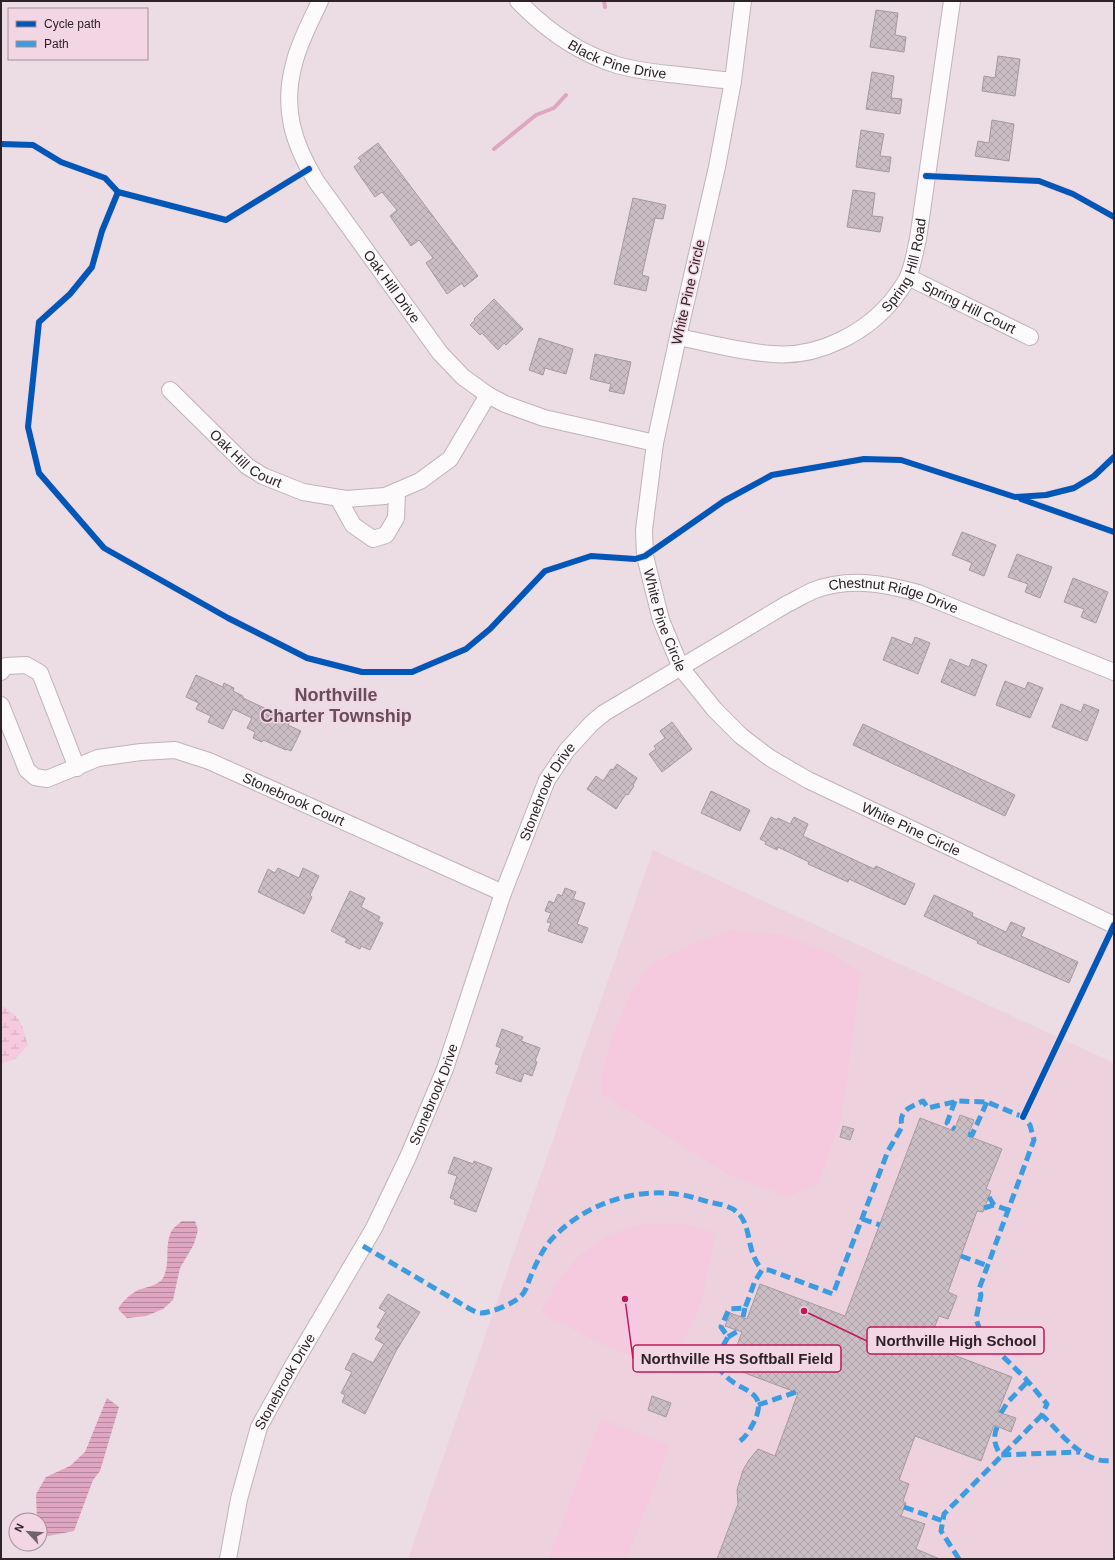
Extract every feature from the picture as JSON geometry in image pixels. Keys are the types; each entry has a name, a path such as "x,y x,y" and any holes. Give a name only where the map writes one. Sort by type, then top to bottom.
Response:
{"street":[{"name":"Oak Hill Drive","path":"320,1 294,62 290,81 290,121 296,140 316,181 440,353 463,377 488,395 505,404 544,418 655,443"},
{"name":"Black Pine Drive","path":"518,1 549,30 592,56 641,71 732,81"},
{"name":"White Pine Circle","path":"744,1 718,167 655,443 644,530 645,556 660,620 682,668 715,710 740,736 770,758 794,773 1114,925"},
{"name":"Spring Hill Road","path":"678,337 775,355 801,353 848,337 866,326 885,309 908,277 918,238 952,1"},
{"name":"Spring Hill Court","path":"908,277 1030,337"},
{"name":"Oak Hill Court","path":"170,390 248,466 263,476 303,492 346,499 385,496 420,481 450,459 488,395"},
{"path":"338,498 353,525 373,539 386,535 396,518 397,491"},
{"name":"Chestnut Ridge Drive","path":"682,668 787,604 813,591 834,585 872,583 893,586 918,593 1114,672"},
{"path":"1,672 6,666 26,665 40,673 77,768"},
{"name":"Stonebrook Drive","path":"228,1559 239,1499 259,1427 291,1369 374,1228 408,1158 445,1069 503,893 547,780 567,750 592,723 604,713 682,668"},
{"name":"Stonebrook Court","path":"1,705 27,770 35,777 47,779 77,768 98,758 141,752 175,750 209,761 503,893"}],"shaded area":[{"path":"653,850 1114,1063 1114,1559 408,1559"},
{"path":"182,1221 195,1221 198,1230 194,1244 180,1268 173,1300 163,1309 146,1316 127,1318 118,1309 124,1301 138,1290 155,1285 161,1281 167,1267 168,1243 171,1232"},
{"path":"107,1398 119,1407 100,1471 93,1480 74,1531 48,1536 48,1512 37,1512 36,1494 46,1477 70,1466 85,1452"}],"green space":[{"path":"730,930 780,934 827,951 861,972 842,1117 819,1183 788,1197 727,1174 601,1094 603,1069 613,1033 631,993 650,966 683,948"},
{"path":"1,1006 8,1009 20,1021 28,1045 15,1059 1,1064"},
{"path":"654,1223 686,1224 716,1233 701,1303 675,1363 664,1369 603,1345 540,1313 564,1274 573,1262 584,1252 609,1235 635,1226"},
{"path":"601,1419 670,1445 627,1559 548,1559"}],"building":[{"path":"876,10 898,13 895,35 906,37 904,52 870,47"},
{"path":"998,56 1020,59 1015,96 982,91 984,76 995,78"},
{"path":"872,72 894,76 891,98 902,99 900,114 866,109"},
{"path":"992,120 1014,124 1009,161 975,156 978,141 989,143"},
{"path":"861,130 884,134 880,156 891,157 889,172 856,167"},
{"path":"378,143 478,276 464,287 462,283 447,294 426,263 433,258 419,240 411,246 390,216 397,210 382,192 375,197 354,167 361,161 358,158"},
{"path":"853,190 875,193 872,216 883,217 880,232 847,227"},
{"path":"633,198 666,205 663,219 655,218 650,239 642,275 649,277 646,291 614,284"},
{"path":"494,299 523,329 506,345 504,343 498,350 482,333 480,335 470,325"},
{"path":"539,338 573,349 566,374 545,368 543,375 529,370"},
{"path":"595,354 631,362 624,394 609,391 611,384 590,379"},
{"path":"962,532 996,545 984,576 969,570 972,563 952,555"},
{"path":"1017,554 1052,567 1040,598 1025,592 1028,584 1008,577"},
{"path":"1073,578 1108,592 1096,623 1081,617 1084,609 1064,602"},
{"path":"892,637 912,645 915,637 930,643 918,674 883,660"},
{"path":"950,659 969,667 972,659 987,665 975,696 941,682"},
{"path":"196,675 223,687 224,683 234,688 233,691 243,696 243,698 275,713 281,710 283,716 291,720 288,725 301,731 291,751 263,740 262,742 253,738 255,732 247,728 252,718 233,709 223,729 208,722 211,716 196,709 199,703 186,697"},
{"path":"1005,681 1025,689 1028,682 1043,688 1030,718 996,705"},
{"path":"1061,704 1081,712 1084,704 1099,710 1087,741 1052,727"},
{"path":"672,722 692,749 662,772 649,754 656,749 654,746 665,738 660,731"},
{"path":"863,724 1015,795 1005,816 853,745"},
{"path":"617,764 637,778 628,795 626,794 616,809 587,789 596,776 603,781 611,769 613,770"},
{"path":"711,791 750,810 740,831 701,813"},
{"path":"771,817 777,820 778,818 790,824 794,817 808,824 803,836 874,869 876,866 915,884 905,905 849,879 848,882 808,864 809,862 778,847 777,850 765,844 766,842 760,839"},
{"path":"278,868 299,878 303,868 319,876 310,895 312,897 304,914 258,892 268,869 275,873"},
{"path":"565,888 576,892 573,899 585,903 577,924 588,928 582,943 548,931 551,923 547,922 551,913 545,911 549,901 554,903 558,894 562,896"},
{"path":"350,891 365,898 361,907 380,917 378,921 383,923 370,950 361,946 360,949 345,942 347,939 331,931"},
{"path":"934,895 973,913 972,916 1006,932 1011,922 1025,928 1021,936 1078,962 1069,983 977,943 978,941 924,916"},
{"path":"502,1029 523,1037 521,1041 540,1048 535,1061 537,1062 532,1076 524,1073 521,1082 496,1073 499,1065 495,1064 501,1048 496,1046"},
{"path":"960,1115 974,1120 968,1136 1002,1149 986,1189 991,1191 983,1212 977,1211 948,1292 957,1296 948,1319 939,1316 927,1345 1012,1377 998,1412 1016,1418 1011,1432 994,1425 981,1461 915,1436 899,1480 909,1484 903,1501 906,1503 901,1516 925,1524 916,1549 940,1559 717,1559 738,1504 737,1490 743,1470 758,1449 775,1456 798,1393 729,1367 742,1332 725,1326 730,1313 747,1319 760,1284 845,1316 920,1118 954,1131"},
{"path":"843,1126 854,1129 850,1140 840,1137"},
{"path":"454,1157 473,1164 474,1161 492,1168 476,1212 454,1204 455,1200 450,1198 457,1176 448,1173"},
{"path":"388,1294 420,1312 396,1351 365,1414 342,1402 345,1395 341,1393 352,1372 345,1369 353,1353 373,1363 384,1344 375,1339 381,1329 377,1327 386,1312 379,1308"},
{"path":"652,1396 671,1403 666,1417 648,1410"}],"waterway":[{"path":"604,1 605,7"},
{"path":"494,149 536,115 554,108 566,95"}],"marked path":[{"path":"740,1441 746,1435 754,1422 758,1411 758,1403 756,1397 731,1381 719,1368 719,1356 728,1337 721,1327 729,1309 745,1308 755,1281 762,1270 769,1270 833,1294 888,1151 902,1127 901,1121 906,1110 923,1101 928,1108 958,1101 987,1102 1023,1117 1030,1125 1034,1140 979,1289 981,1295 976,1319 982,1336 1025,1378 1047,1404 1042,1415 1065,1439 1083,1453 1093,1458 1103,1461 1114,1460"},
{"path":"955,1101 947,1123 955,1129"},
{"path":"968,1134 972,1135 987,1102"},
{"path":"363,1246 470,1309 478,1313 485,1313 508,1305 524,1293 538,1259 547,1245 562,1229 576,1218 608,1202 625,1197 642,1194 676,1194 725,1206 736,1211 745,1223 751,1249 762,1270"},
{"path":"989,1197 994,1205 1008,1210"},
{"path":"984,1208 994,1205"},
{"path":"862,1219 880,1225"},
{"path":"961,1256 988,1266"},
{"path":"743,1317 745,1308"},
{"path":"728,1337 738,1331"},
{"path":"1001,1413 1007,1403 1028,1381"},
{"path":"758,1405 796,1392"},
{"path":"959,1559 941,1531 944,1514 1042,1415"},
{"path":"997,1427 995,1441 1001,1455 1080,1452"},
{"path":"904,1507 943,1521"}],"cycle path":[{"path":"1,144 33,145 61,162 105,178 118,192 226,220 309,169"},
{"path":"926,176 1039,181 1073,194 1114,217"},
{"path":"118,192 102,231 92,267 70,294 39,322 28,427 39,473 104,548 228,618 307,658 362,672 412,672 466,649 490,629 545,571 591,556 635,559 645,556 724,501 772,475 864,459 901,460 1015,497 1046,495 1074,488 1094,476 1114,457"},
{"path":"1021,499 1114,532"},
{"path":"1023,1117 1114,925"}],"place":[{"name":"Northville HS Softball Field","path":"625,1299"},
{"name":"Northville High School","path":"804,1311"}],"district":[{"name":"Northville Charter Township","path":"336,705"}]}
